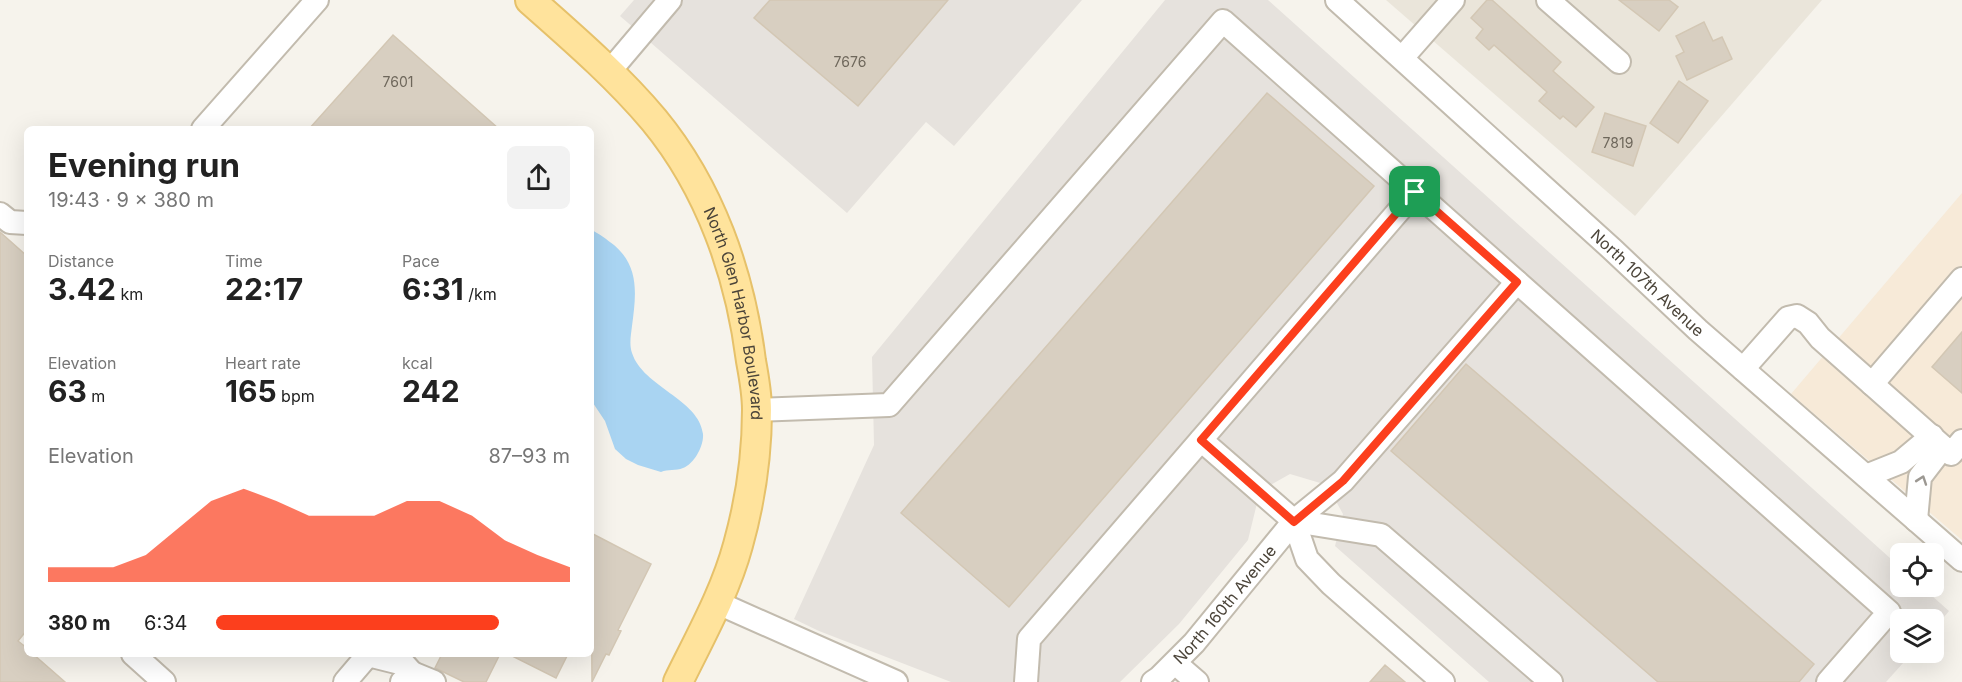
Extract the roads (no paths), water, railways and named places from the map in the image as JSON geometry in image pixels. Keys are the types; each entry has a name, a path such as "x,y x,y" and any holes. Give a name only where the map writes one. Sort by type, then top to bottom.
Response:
{"main road":[{"name":"North Glen Harbor Boulevard","path":"530,0 609,72 654,120 680,156 703,196 737,284 748,338 757,410 747,513 738,547 717,603 678,682"}],"street":[{"path":"206,126 317,0"},
{"path":"609,72 670,0"},
{"name":"North 107th Avenue","path":"1337,0 1743,369 1962,560"},
{"path":"1402,58 1453,0"},
{"path":"1548,0 1619,62"},
{"path":"757,410 889,405 1223,21 1889,612 1828,682"},
{"path":"1026,682 1029,639 1415,192"},
{"path":"0,214 10,222 24,223"},
{"path":"1872,384 1962,279"},
{"name":"North 160th Avenue","path":"1153,682 1174,663 1294,522 1343,481 1517,282"},
{"path":"1743,369 1788,318 1797,316 1808,322 1820,338 1950,448"},
{"path":"1201,440 1294,522 1307,559 1331,584 1443,682"},
{"path":"1866,476 1901,462 1950,448"},
{"path":"1916,520 1920,477 1950,448"},
{"path":"1294,522 1381,535 1551,682"},
{"path":"717,603 896,682"},
{"path":"136,657 164,682"},
{"path":"345,682 366,657"},
{"path":"379,657 404,664 407,678 434,682"},
{"path":"1174,663 1197,682"}],"water":[{"path":"594,232 614,245 632,272 635,303 631,346 638,365 692,411 703,434 702,444 698,454 687,466 661,472 626,459 615,449 605,421 594,404"}]}
